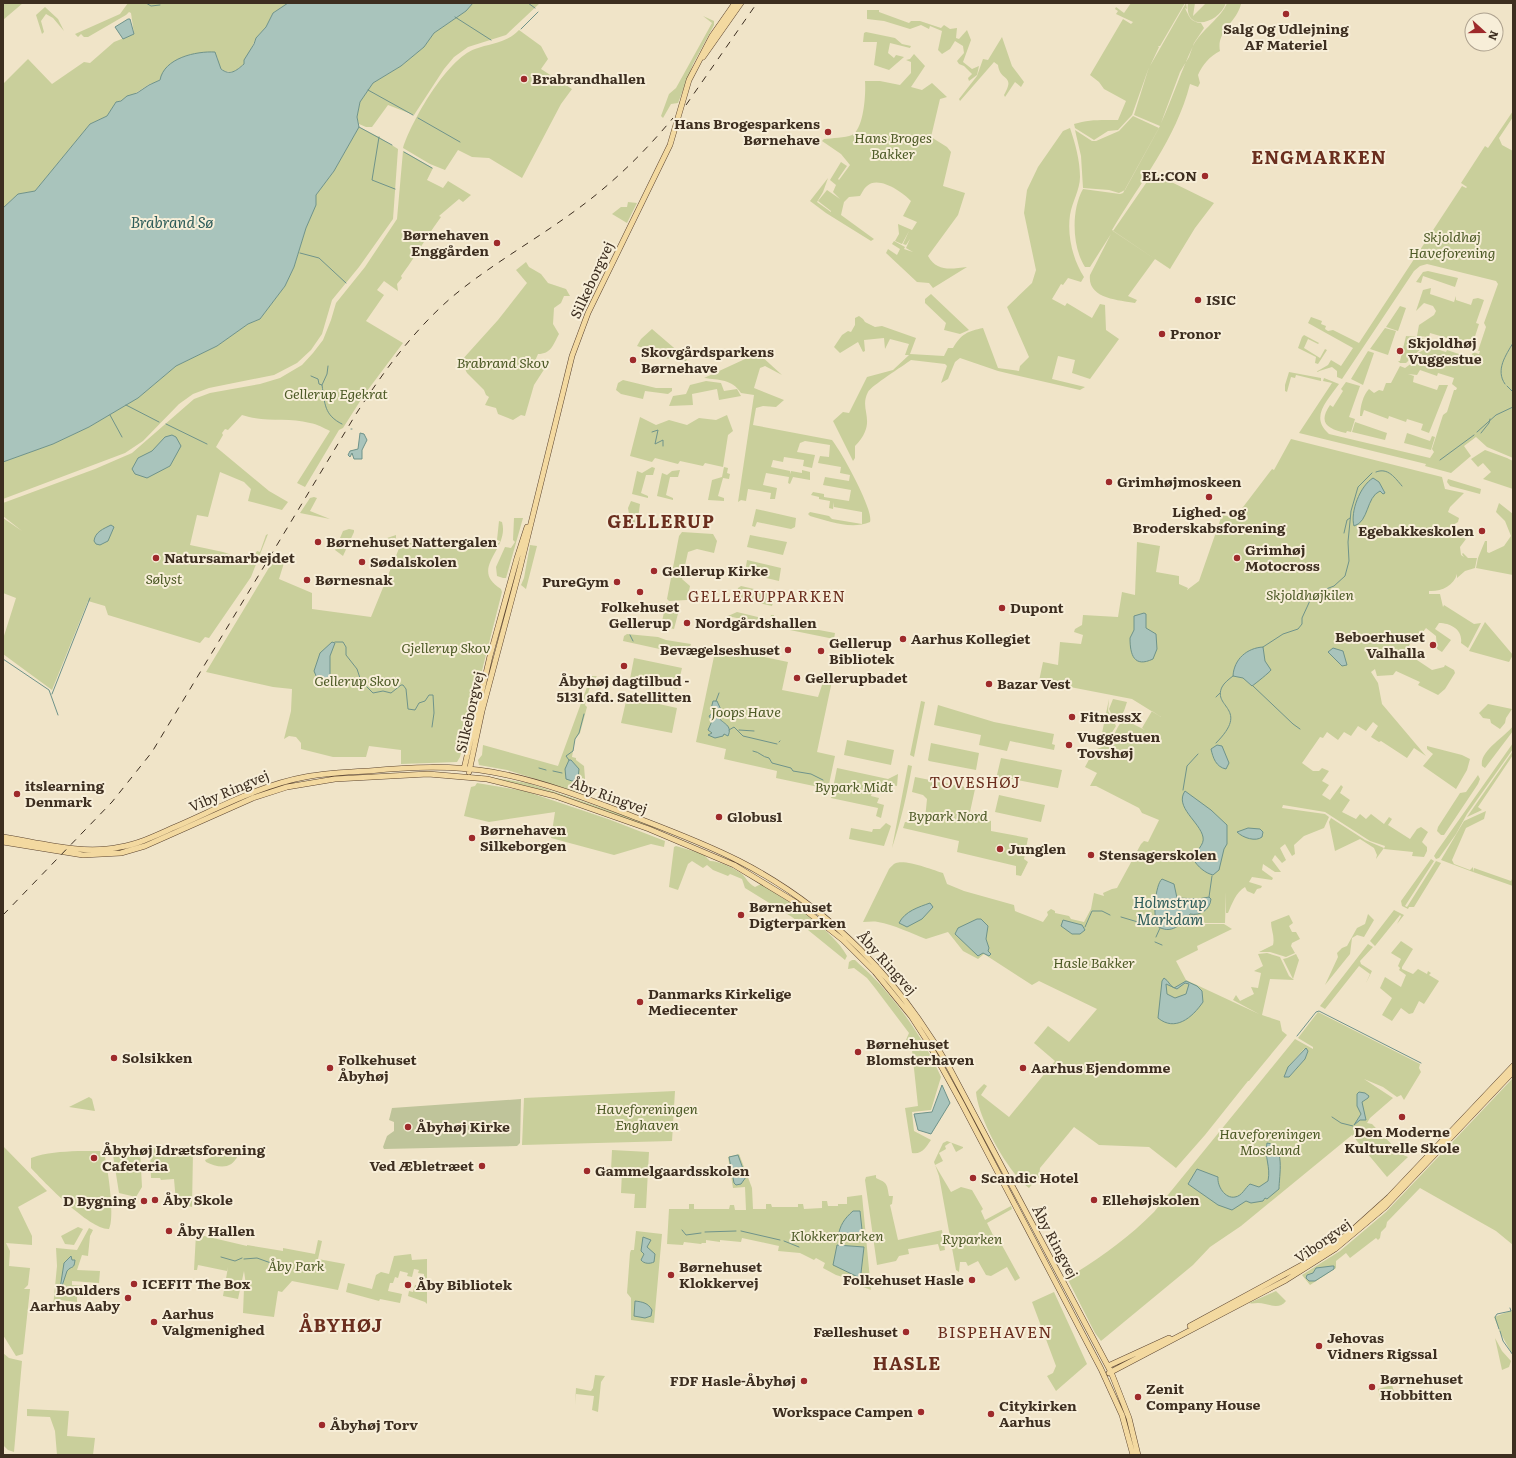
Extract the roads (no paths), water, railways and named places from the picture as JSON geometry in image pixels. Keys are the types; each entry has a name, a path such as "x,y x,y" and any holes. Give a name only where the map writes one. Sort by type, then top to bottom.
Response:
{"main road":[{"name":"Silkeborgvej","path":"465,776 528,538 532,515 577,343 588,313 668,150 686,87 712,36 736,3"},
{"name":"Silkeborgvej","path":"698,64 741,3"},
{"name":"Viby Ringvej","path":"3,837 80,849 117,848 144,841 258,790 288,780 325,774 405,768 466,769"},
{"name":"Åby Ringvej","path":"466,769 507,776 563,792 662,828 723,853 784,887 850,938 898,990 934,1041 1111,1372 1129,1418 1138,1455"},
{"name":"Viby Ringvej","path":"3,842 80,854 113,854 145,846 261,795 293,785 321,780 384,775 428,774 465,776"},
{"name":"Åby Ringvej","path":"465,776 511,784 555,796 649,829 721,859 759,878 783,894 843,940 894,994 929,1044 1104,1375 1122,1415 1133,1455"},
{"name":"Viborgvej","path":"1108,1366 1188,1328 1312,1259 1337,1242 1389,1197 1513,1066"},
{"name":"Viborgvej","path":"1104,1375 1285,1281 1335,1249 1385,1207 1513,1072"}],"water":[{"name":"Brabrand Sø","path":"288,3 473,3 466,11 434,33 424,47 401,66 373,83 360,102 357,117 359,127 334,171 316,195 316,205 306,228 294,267 285,286 260,319 248,324 217,346 176,366 138,398 89,427 53,444 3,462 3,208 18,194 35,191 90,124 107,116 116,102 137,93 160,80 163,72 174,61 182,57 199,53 215,52 221,69 227,72 233,72 238,69 244,64 244,60 256,38 266,27 273,13"},
{"path":"130,19 134,34 123,39 115,27"},
{"path":"360,433 364,434 367,440 362,450 362,459 354,459 352,453 350,457 348,455 350,451 358,449"},
{"path":"172,435 176,437 181,446 170,466 147,478 135,474 132,469 138,458 152,451 165,437"},
{"path":"1373,478 1379,482 1385,493 1383,494 1380,491 1375,494 1362,520 1359,524 1354,526 1353,514 1357,500 1364,487"},
{"path":"111,525 114,527 108,541 100,545 96,544 94,541 96,535 102,529"},
{"path":"1144,613 1146,614 1146,628 1156,634 1157,649 1153,659 1141,662 1137,661 1132,654 1130,638 1134,630 1134,616"},
{"path":"332,642 335,643 330,656 330,678 327,686 317,678 314,671 320,653"},
{"path":"1263,647 1265,661 1271,670 1270,671 1252,686 1243,678 1233,676 1236,664 1242,656 1247,652"},
{"path":"1333,648 1343,651 1347,665 1342,666 1328,652"},
{"path":"713,701 717,701 722,712 718,717 727,725 729,729 728,736 724,734 723,736 715,738 708,735 712,733 708,730 712,721 709,716 713,713 711,709"},
{"path":"1217,745 1222,746 1229,763 1226,769 1217,764 1213,756 1211,749"},
{"path":"569,760 571,760 579,769 578,780 572,781 566,779 565,769"},
{"path":"1185,791 1211,810 1227,825 1227,844 1224,849 1219,870 1213,875 1207,873 1197,865 1193,859 1203,843 1203,837 1201,831 1185,809 1182,797"},
{"path":"1248,828 1260,829 1263,832 1262,837 1250,839 1237,832"},
{"name":"Holmstrup Markdam","path":"1162,879 1174,884 1177,898 1198,899 1209,897 1211,899 1209,906 1201,913 1190,914 1175,928 1162,929 1157,926 1156,922 1155,901"},
{"path":"930,903 933,907 922,919 907,927 899,923 909,912"},
{"path":"977,919 981,919 988,926 986,939 989,948 988,951 991,954 989,956 983,953 978,956 955,934 958,928"},
{"path":"1063,920 1082,925 1085,930 1080,934 1072,934 1061,926"},
{"path":"1164,978 1173,987 1166,984 1167,994 1175,998 1186,994 1189,984 1185,983 1177,989 1174,988 1186,981 1197,986 1202,991 1203,1002 1194,1013 1183,1021 1171,1024 1164,1022 1158,1018 1162,981"},
{"path":"1306,1048 1308,1051 1305,1059 1289,1077 1284,1077 1288,1067"},
{"path":"942,1085 950,1103 931,1134 918,1130 914,1114 932,1112"},
{"path":"1359,1092 1365,1093 1369,1096 1362,1102 1366,1120 1360,1120 1354,1125 1361,1114 1357,1106 1357,1094"},
{"path":"1267,1143 1273,1145 1277,1149 1280,1169 1279,1189 1267,1199 1265,1198 1263,1201 1251,1203 1246,1201 1232,1210 1218,1205 1188,1184 1197,1169 1218,1177 1220,1188 1225,1194 1231,1197 1240,1195 1250,1184 1259,1187 1268,1181 1269,1176 1266,1153"},
{"path":"738,1155 746,1177 741,1184 736,1185 734,1183 729,1157"},
{"path":"853,1211 860,1211 863,1239 838,1237 843,1222"},
{"path":"643,1237 651,1240 647,1247 655,1254 654,1262 652,1263 645,1263 641,1260 644,1254 641,1251"},
{"path":"837,1245 864,1247 861,1273 858,1277 833,1265"},
{"path":"71,1256 72,1260 75,1260 74,1265 67,1271 59,1295 64,1263"},
{"path":"1334,1266 1334,1269 1315,1281 1309,1281 1306,1278 1307,1275 1313,1273 1316,1268"},
{"path":"635,1301 647,1304 652,1310 651,1316 645,1318 634,1316"}],"waterway":[{"path":"146,3 151,6 160,5"},
{"path":"528,3 535,8"},
{"path":"521,29 538,12"},
{"path":"455,17 491,40"},
{"path":"368,90 413,115"},
{"path":"418,118 460,142"},
{"path":"359,127 392,145"},
{"path":"379,137 372,180 395,189"},
{"path":"404,152 432,168"},
{"path":"300,253 319,258 346,283"},
{"path":"1505,384 1502,379 1501,368 1513,343"},
{"path":"322,385 327,374 328,366"},
{"path":"311,376 318,379 319,384 322,385 326,408 329,413 336,421 342,424"},
{"path":"1507,386 1513,392"},
{"path":"126,405 159,422"},
{"path":"1477,432 1496,415 1513,407"},
{"path":"110,415 122,437"},
{"path":"1481,433 1489,423 1490,419"},
{"path":"166,424 207,444"},
{"path":"652,432 658,430 655,444 663,440 663,446"},
{"path":"1440,460 1474,435"},
{"path":"1376,472 1388,472 1402,486"},
{"path":"1263,647 1283,634 1298,629 1302,624 1302,618 1313,594 1334,586 1345,576 1349,561 1348,542 1351,511 1358,487 1372,473"},
{"path":"1344,533 1347,520 1350,518"},
{"path":"52,694 90,598"},
{"path":"630,635 633,641"},
{"path":"335,642 343,642 346,647 346,655 357,669 361,681 373,693 383,691 391,693 403,685 406,689 408,709 415,710 419,703 425,701 429,695 433,695 434,713 432,727"},
{"path":"3,659 49,690 58,715"},
{"path":"1216,743 1226,731 1230,722 1231,715 1220,694 1222,687 1233,676"},
{"path":"1253,686 1300,729"},
{"path":"716,701 719,693"},
{"path":"1216,697 1220,693"},
{"path":"569,760 566,756 573,751 575,739 579,733 584,714"},
{"path":"729,730 734,727 743,736 777,744"},
{"path":"739,730 754,731"},
{"path":"753,751 769,758 772,763 791,768 793,771 811,774 823,780"},
{"path":"1183,790 1187,766 1198,754"},
{"path":"539,768 546,770"},
{"path":"553,771 562,773"},
{"path":"1209,897 1212,876"},
{"path":"1085,927 1092,911 1102,911 1110,915"},
{"path":"1121,917 1148,925 1155,923"},
{"path":"1156,937 1160,928"},
{"path":"1155,942 1162,945"},
{"path":"1297,1036 1316,1012 1319,1011 1421,1063"},
{"path":"1332,1117 1341,1123 1353,1126"},
{"path":"682,1230 686,1235 701,1233"},
{"path":"705,1232 736,1231"},
{"path":"741,1231 780,1240"},
{"path":"784,1241 799,1247"},
{"path":"221,1257 235,1261 242,1258"},
{"path":"244,1259 257,1258 282,1267"},
{"path":"299,1265 307,1270"},
{"path":"1499,1329 1495,1317 1497,1314 1511,1311 1510,1308"},
{"path":"1500,1331 1503,1341 1513,1355"}],"railway":[{"path":"686,105 757,3"},
{"path":"3,915 112,802 152,752 356,414 377,382 400,352 424,324 452,297 496,264 557,224 613,181 638,157 673,118"}],"place":[{"name":"Salg Og Udlejning AF Materiel","path":"1286,14"},
{"name":"Brabrandhallen","path":"524,79"},
{"name":"Hans Brogesparkens Børnehave","path":"828,132"},
{"name":"EL:CON","path":"1205,176"},
{"name":"Børnehaven Enggården","path":"497,243"},
{"name":"ISIC","path":"1198,300"},
{"name":"Pronor","path":"1162,334"},
{"name":"Skjoldhøj Vuggestue","path":"1400,351"},
{"name":"Skovgårdsparkens Børnehave","path":"633,360"},
{"name":"Grimhøjmoskeen","path":"1109,482"},
{"name":"Lighed- og Broderskabsforening","path":"1209,497"},
{"name":"Egebakkeskolen","path":"1482,531"},
{"name":"Børnehuset Nattergalen","path":"318,542"},
{"name":"Natursamarbejdet","path":"156,558"},
{"name":"Grimhøj Motocross","path":"1237,558"},
{"name":"Sødalskolen","path":"362,562"},
{"name":"Gellerup Kirke","path":"654,571"},
{"name":"Børnesnak","path":"307,580"},
{"name":"PureGym","path":"617,582"},
{"name":"Folkehuset Gellerup","path":"640,592"},
{"name":"Dupont","path":"1002,608"},
{"name":"Nordgårdshallen","path":"687,623"},
{"name":"Aarhus Kollegiet","path":"903,639"},
{"name":"Beboerhuset Valhalla","path":"1433,645"},
{"name":"Bevægelseshuset","path":"788,650"},
{"name":"Gellerup Bibliotek","path":"821,651"},
{"name":"Åbyhøj dagtilbud - 5131 afd. Satellitten","path":"624,666"},
{"name":"Gellerupbadet","path":"797,678"},
{"name":"Bazar Vest","path":"989,684"},
{"name":"FitnessX","path":"1072,717"},
{"name":"Vuggestuen Tovshøj","path":"1069,745"},
{"name":"itslearning Denmark","path":"17,794"},
{"name":"Globus1","path":"719,817"},
{"name":"Børnehaven Silkeborgen","path":"472,838"},
{"name":"Junglen","path":"1000,849"},
{"name":"Stensagerskolen","path":"1091,855"},
{"name":"Børnehuset Digterparken","path":"741,915"},
{"name":"Danmarks Kirkelige Mediecenter","path":"640,1002"},
{"name":"Børnehuset Blomsterhaven","path":"858,1052"},
{"name":"Solsikken","path":"114,1058"},
{"name":"Folkehuset Åbyhøj","path":"330,1068"},
{"name":"Aarhus Ejendomme","path":"1023,1068"},
{"name":"Den Moderne Kulturelle Skole","path":"1402,1117"},
{"name":"Åbyhøj Kirke","path":"408,1127"},
{"name":"Åbyhøj Idrætsforening Cafeteria","path":"94,1158"},
{"name":"Ved Æbletræet","path":"482,1166"},
{"name":"Gammelgaardsskolen","path":"587,1171"},
{"name":"Scandic Hotel","path":"973,1178"},
{"name":"Åby Skole","path":"155,1200"},
{"name":"Ellehøjskolen","path":"1094,1200"},
{"name":"D Bygning","path":"144,1201"},
{"name":"Åby Hallen","path":"169,1231"},
{"name":"Børnehuset Klokkervej","path":"671,1275"},
{"name":"Folkehuset Hasle","path":"972,1280"},
{"name":"ICEFIT The Box","path":"134,1284"},
{"name":"Åby Bibliotek","path":"408,1285"},
{"name":"Boulders Aarhus Aaby","path":"128,1298"},
{"name":"Aarhus Valgmenighed","path":"154,1322"},
{"name":"Fælleshuset","path":"906,1332"},
{"name":"Jehovas Vidners Rigssal","path":"1319,1346"},
{"name":"FDF Hasle-Åbyhøj","path":"804,1381"},
{"name":"Børnehuset Hobbitten","path":"1372,1387"},
{"name":"Zenit Company House","path":"1138,1397"},
{"name":"Workspace Campen","path":"921,1412"},
{"name":"Citykirken Aarhus","path":"991,1414"},
{"name":"Åbyhøj Torv","path":"322,1425"}],"district":[{"name":"ENGMARKEN","path":"1319,158"},
{"name":"GELLERUP","path":"661,522"},
{"name":"GELLERUPPARKEN","path":"767,597"},
{"name":"TOVESHØJ","path":"975,783"},
{"name":"ÅBYHØJ","path":"341,1326"},
{"name":"BISPEHAVEN","path":"995,1332"},
{"name":"HASLE","path":"907,1364"}],"park label":[{"name":"Hans Broges Bakker","path":"893,146"},
{"name":"Skjoldhøj Haveforening","path":"1452,246"},
{"name":"Brabrand Skov","path":"503,363"},
{"name":"Gellerup Egekrat","path":"336,394"},
{"name":"Sølyst","path":"164,579"},
{"name":"Skjoldhøjkilen","path":"1310,595"},
{"name":"Gjellerup Skov","path":"446,648"},
{"name":"Gellerup Skov","path":"357,681"},
{"name":"Joops Have","path":"746,712"},
{"name":"Bypark Midt","path":"854,787"},
{"name":"Bypark Nord","path":"948,816"},
{"name":"Hasle Bakker","path":"1094,963"},
{"name":"Haveforeningen Enghaven","path":"647,1118"},
{"name":"Haveforeningen Moselund","path":"1270,1142"},
{"name":"Klokkerparken","path":"837,1236"},
{"name":"Ryparken","path":"972,1239"},
{"name":"Åby Park","path":"296,1266"}]}
